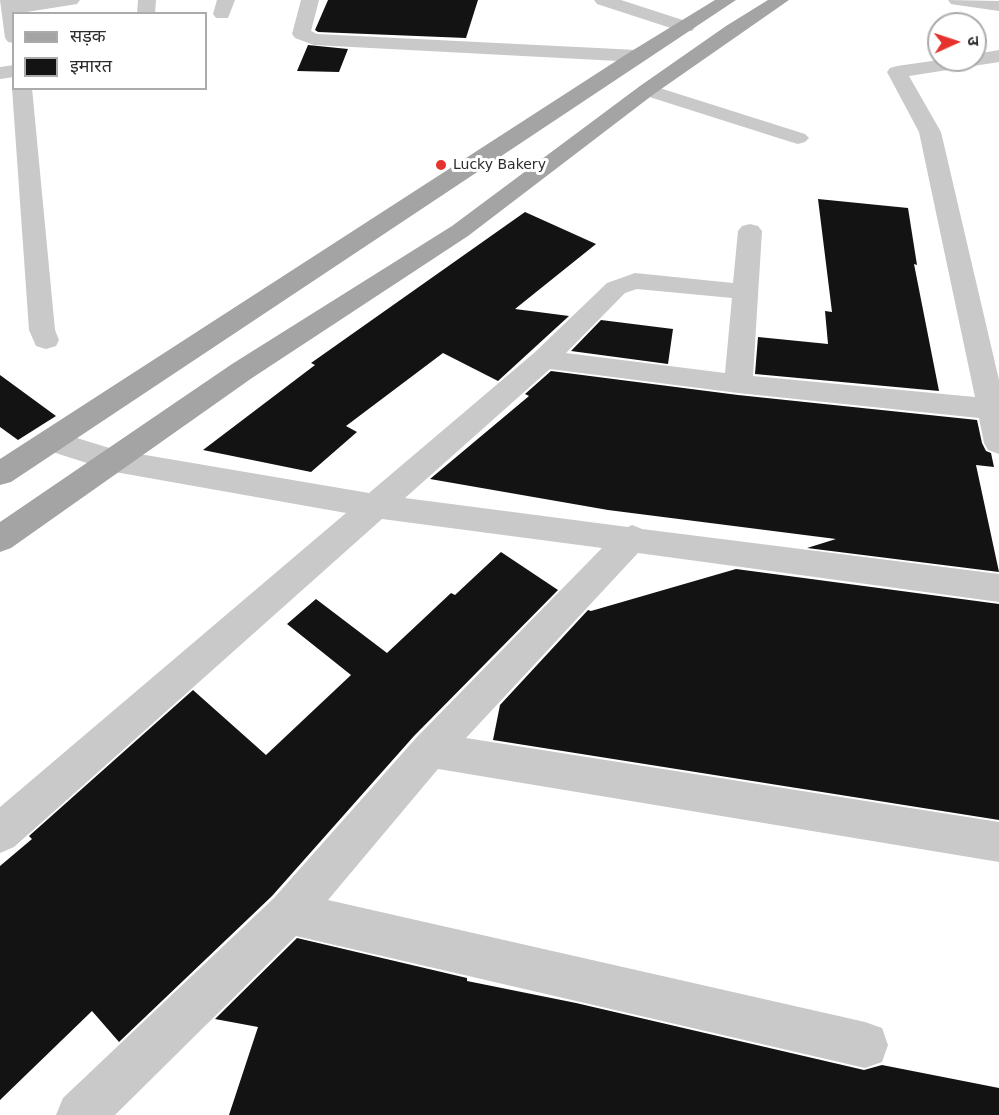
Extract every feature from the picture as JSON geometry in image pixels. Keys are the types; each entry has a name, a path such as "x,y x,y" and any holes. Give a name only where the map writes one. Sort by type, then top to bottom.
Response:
{"main road":[{"path":"0,474 637,56 727,0"},
{"path":"0,539 242,371 460,231 647,90 780,0"},
{"path":"637,56 679,67"}],"street":[{"path":"12,31 5,6 71,0"},
{"path":"310,0 301,34 314,39 637,56"},
{"path":"603,0 686,27"},
{"path":"957,0 999,6"},
{"path":"999,56 897,72 930,132 999,443"},
{"path":"22,90 42,330 46,340"},
{"path":"647,90 798,138"},
{"path":"738,384 750,231"},
{"path":"0,833 544,359 616,288 635,281 746,292"},
{"path":"544,359 738,384 992,409"},
{"path":"51,441 115,461 373,506 632,538 999,588"},
{"path":"80,1115 289,913 430,750 632,538"},
{"path":"430,750 999,842"},
{"path":"289,913 865,1045"}],"building":[{"path":"328,0 478,0 466,38 318,32 315,30"},
{"path":"308,45 348,49 339,72 297,71"},
{"path":"818,199 908,208 917,265 914,264 939,391 755,374 758,337 828,344 825,311 832,312"},
{"path":"525,212 596,244 515,309 569,316 498,381 443,353 346,426 357,432 311,472 203,450 315,365 311,363"},
{"path":"601,320 673,329 668,364 571,351"},
{"path":"551,371 738,395 977,420 982,443 986,451 991,453 994,467 976,465 999,572 807,548 836,539 608,510 430,479 529,396 525,394"},
{"path":"0,375 56,416 18,440 0,427"},
{"path":"501,552 558,590 414,736 272,896 119,1042 92,1011 0,1100 0,866 32,839 29,836 193,690 266,755 351,675 287,624 316,599 387,653 451,593 455,595"},
{"path":"736,569 999,604 999,820 493,740 500,705 588,610"},
{"path":"297,938 467,978 467,981 576,1003 864,1070 882,1065 999,1088 999,1115 229,1115 258,1027 215,1019"}],"place":[{"name":"Lucky Bakery","path":"441,165"}]}
